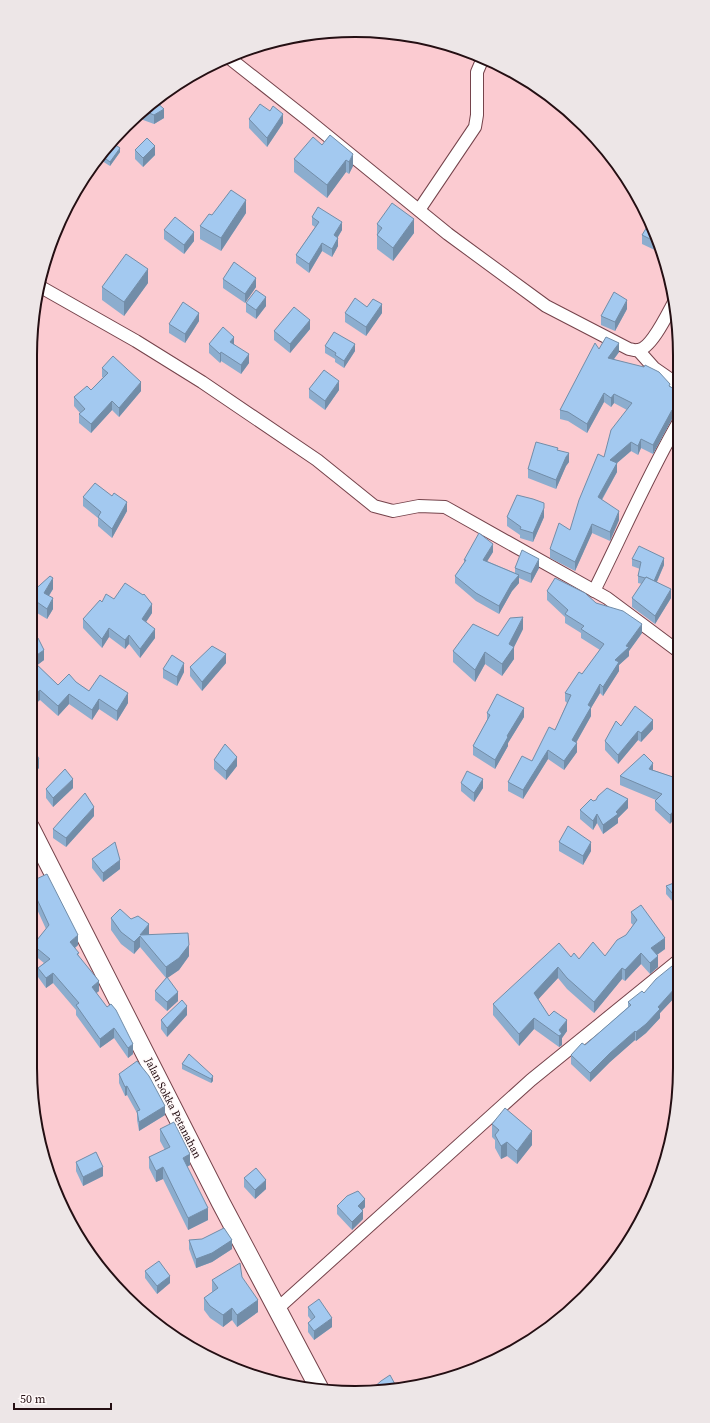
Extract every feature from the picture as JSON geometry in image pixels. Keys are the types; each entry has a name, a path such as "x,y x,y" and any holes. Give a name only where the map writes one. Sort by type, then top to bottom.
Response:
{"main road":[{"name":"Jalan Sokka Petanahan","path":"37,841 221,1202 317,1383"}],"street":[{"path":"233,61 448,234 546,306 629,349 638,350 646,347 670,310"},
{"path":"419,210 475,127 477,115 477,72 481,63"},
{"path":"44,289 136,341 202,382 317,460 374,506 393,511 418,506 445,507 608,598 673,647"},
{"path":"638,350 654,368 673,381"},
{"path":"594,591 644,487 673,432"},
{"path":"277,1309 531,1080 673,965"}],"building":[{"path":"260,104 270,111 273,106 283,114 267,138 249,119"},
{"path":"159,105 164,109 154,115 149,113"},
{"path":"330,135 353,154 349,162 346,160 327,185 294,159 313,137 322,145"},
{"path":"147,138 155,146 143,158 135,150"},
{"path":"116,145 120,148 110,162 105,158"},
{"path":"231,190 246,200 221,238 200,226 209,214 212,215"},
{"path":"392,203 414,219 393,248 377,235 382,228 377,224"},
{"path":"318,207 342,222 334,235 338,238 332,249 322,243 309,264 296,255 319,222 312,217"},
{"path":"175,217 194,232 184,245 164,230"},
{"path":"646,228 651,240 642,235"},
{"path":"126,254 148,269 124,302 102,287"},
{"path":"234,262 256,278 245,294 223,279"},
{"path":"256,290 266,297 256,310 246,303"},
{"path":"614,292 627,300 615,322 601,316"},
{"path":"355,298 367,307 373,299 382,304 366,327 345,313"},
{"path":"183,302 199,313 185,334 169,324"},
{"path":"294,307 310,320 290,344 274,331"},
{"path":"223,327 234,337 230,342 249,354 241,365 221,352 220,354 209,344"},
{"path":"334,332 355,344 344,361 335,355 336,353 325,346"},
{"path":"606,337 619,343 608,358 644,367 645,365 659,372 670,384 669,386 673,388 673,410 653,445 641,439 638,446 631,442 610,460 617,463 598,497 619,511 610,532 592,524 575,562 550,549 559,523 570,530 579,500 598,454 604,457 611,430 632,403 614,394 611,398 604,393 587,424 568,412 560,410 595,343 599,349"},
{"path":"113,356 141,382 119,408 112,401 91,424 79,414 85,409 74,397 87,386 91,390 108,373 102,368"},
{"path":"324,370 339,381 325,401 309,389"},
{"path":"536,442 558,448 557,450 569,453 556,480 528,469"},
{"path":"95,483 112,496 114,493 127,502 112,529 98,517 101,512 83,497"},
{"path":"517,495 544,503 544,508 533,533 520,529 521,527 507,517"},
{"path":"479,533 493,544 483,560 519,575 512,583 499,606 476,593 455,576 466,560 464,560"},
{"path":"639,546 664,558 654,581 646,577 638,576 641,562 632,559"},
{"path":"522,550 539,559 531,574 515,568"},
{"path":"50,576 53,578 44,593 53,598 47,609 37,602 37,588"},
{"path":"646,577 671,589 655,616 632,598"},
{"path":"555,578 585,593 596,603 623,611 642,624 626,646 629,647 615,660 619,662 603,687 600,684 588,705 591,707 572,740 577,743 564,761 548,750 523,790 508,782 522,756 532,761 549,727 555,730 571,695 565,693 579,672 582,674 604,644 581,629 584,626 565,614 568,610 547,591"},
{"path":"125,583 143,595 144,594 152,604 142,619 155,629 140,649 129,635 125,640 109,628 102,639 83,619 100,600 102,602 106,594 114,599"},
{"path":"523,617 509,644 514,647 502,664 485,652 475,670 453,651 473,624 498,636 510,618"},
{"path":"38,638 44,650 37,655"},
{"path":"212,646 226,654 202,682 190,667"},
{"path":"172,655 184,663 177,677 163,669"},
{"path":"37,665 58,685 69,674 76,682 89,691 100,675 128,693 117,711 99,699 92,710 69,694 58,706 40,690 37,693"},
{"path":"497,694 524,708 507,736 508,737 495,760 473,746 490,715 487,713"},
{"path":"635,706 653,720 641,733 638,731 618,755 605,741 616,721 621,726"},
{"path":"225,744 237,757 226,771 214,760"},
{"path":"644,754 653,763 649,769 673,777 673,812 670,815 655,801 662,794 620,776"},
{"path":"65,769 73,779 53,798 46,789"},
{"path":"467,771 483,779 474,793 461,783"},
{"path":"607,788 628,799 616,812 618,814 603,825 597,814 593,821 580,810 591,799 593,801 596,800 598,796"},
{"path":"85,793 94,807 66,838 53,829"},
{"path":"568,826 591,842 583,856 559,842"},
{"path":"115,842 120,860 103,873 92,859"},
{"path":"47,874 78,935 70,942 79,953 77,954 99,981 92,987 107,1007 111,1004 116,1010 133,1044 128,1048 114,1028 100,1039 76,1005 79,1003 53,973 46,978 38,968 50,959 37,948 37,940 49,925 37,899 37,879"},
{"path":"673,883 673,894 666,886"},
{"path":"641,905 665,938 651,948 658,956 650,963 641,953 625,970 622,968 594,1002 567,978 558,967 534,993 549,1016 554,1011 567,1020 559,1030 562,1034 559,1036 534,1018 519,1034 493,1004 559,943 571,957 574,953 579,959 593,942 605,956 617,940 626,935 637,920 631,912"},
{"path":"120,909 131,919 138,916 149,924 140,935 188,933 189,945 179,958 166,967 140,936 134,942 121,932 111,918"},
{"path":"672,966 673,967 673,990 658,1007 660,1009 646,1024 636,1032 635,1031 590,1073 571,1055 582,1043 585,1045 631,1005 628,1002 642,991 644,993 656,979"},
{"path":"167,977 178,992 167,1002 155,991"},
{"path":"182,1000 187,1006 167,1028 161,1020"},
{"path":"189,1054 213,1076 211,1079 182,1064"},
{"path":"137,1061 149,1076 165,1106 139,1122 137,1111 140,1110 127,1086 125,1087 119,1074"},
{"path":"505,1108 532,1131 517,1151 507,1142 501,1146 495,1135 499,1130 492,1124"},
{"path":"174,1122 190,1154 183,1158 208,1208 188,1218 163,1167 156,1171 149,1157 170,1147 160,1129"},
{"path":"96,1152 103,1167 83,1177 76,1162"},
{"path":"256,1168 266,1180 255,1190 244,1178"},
{"path":"358,1191 365,1199 358,1206 363,1211 352,1222 337,1206 347,1196"},
{"path":"224,1228 232,1240 212,1253 196,1259 189,1240 202,1239"},
{"path":"159,1261 170,1276 157,1286 145,1271"},
{"path":"240,1263 242,1277 258,1300 237,1315 232,1308 223,1315 210,1306 204,1298 218,1288 212,1280"},
{"path":"319,1299 332,1318 314,1331 308,1323 315,1317 308,1307"},
{"path":"390,1375 394,1383 377,1385"}]}
